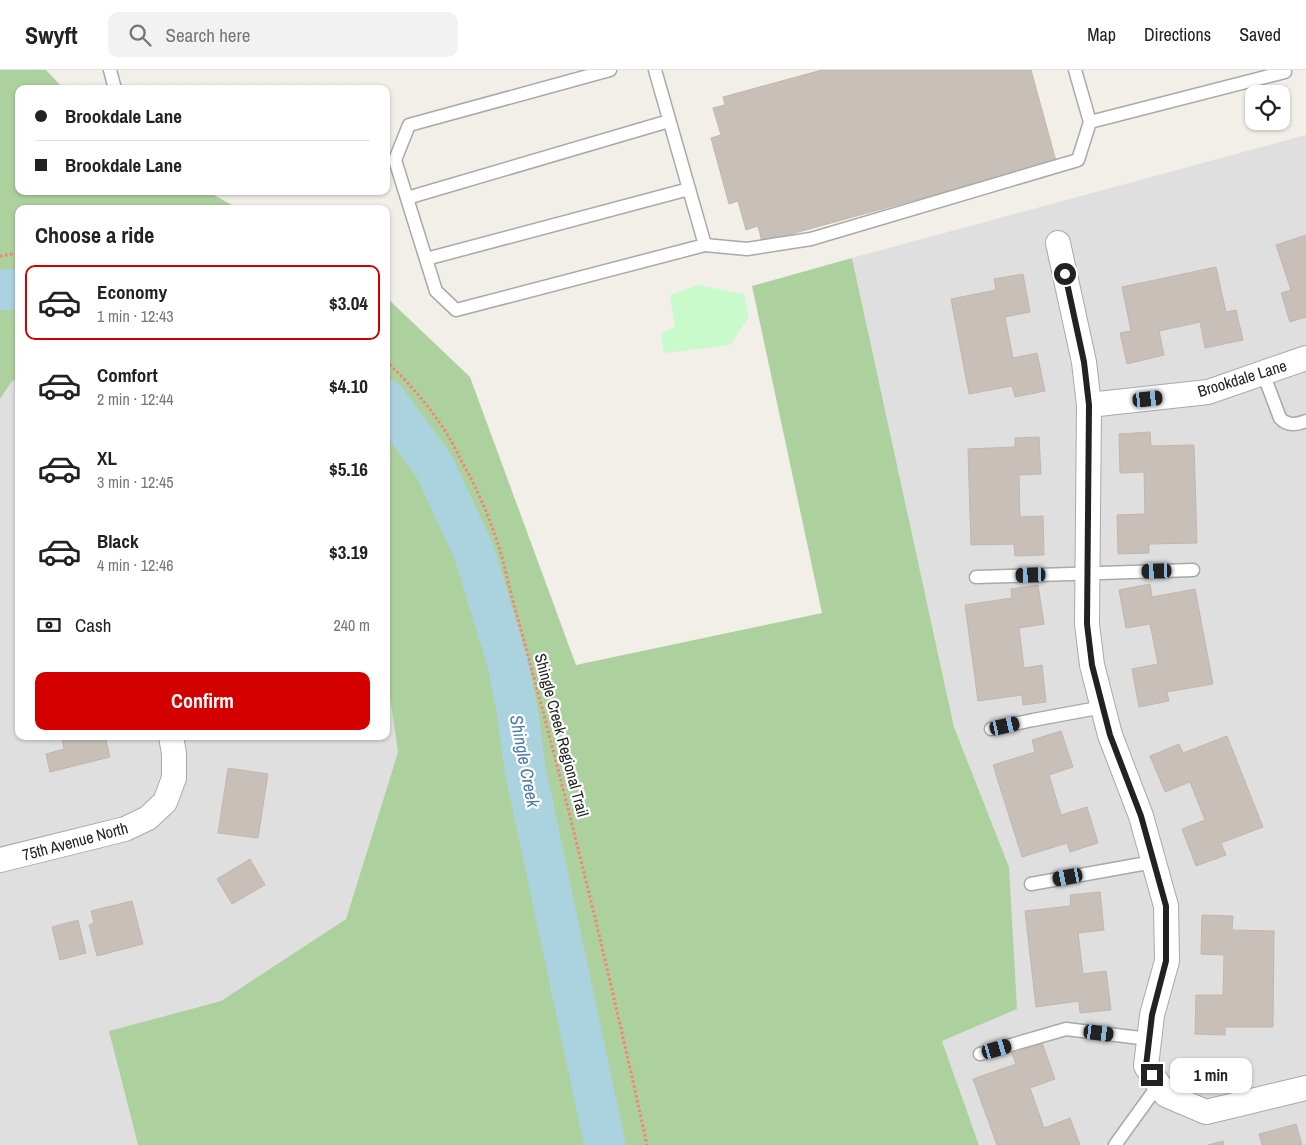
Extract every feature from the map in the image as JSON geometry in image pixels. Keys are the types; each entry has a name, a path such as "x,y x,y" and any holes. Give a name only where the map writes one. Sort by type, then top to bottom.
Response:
{"street":[{"path":"1058,243 1084,362 1089,405 1087,574 1088,633 1092,665 1110,735 1141,816 1166,906 1166,961 1152,1015 1146,1066 1166,1095 1206,1112 1306,1088"},
{"name":"Brookdale Lane","path":"1089,405 1208,392 1306,358"},
{"name":"75th Avenue North","path":"0,860 125,829 148,818 165,802 174,778 172,740"}],"lane":[{"path":"110,70 114,85"},
{"path":"610,70 409,125 395,160 436,291 456,310 705,245 747,249 811,239 1078,160 1090,122 1078,71"},
{"path":"655,70 705,245"},
{"path":"1090,122 1285,72 1284,70"},
{"path":"407,198 669,121"},
{"path":"426,259 689,188"},
{"path":"1263,373 1280,418 1292,424 1300,424 1306,421"},
{"path":"976,577 1193,570"},
{"path":"991,730 1103,707"},
{"path":"1031,884 1153,862"},
{"path":"980,1054 1066,1029 1149,1039"},
{"path":"1115,1145 1159,1084"}],"path":[{"path":"0,256 15,254"},
{"name":"Shingle Creek Regional Trail","path":"390,365 408,382 449,437 477,489 491,522 500,550 595,914 647,1145"}],"shaded area":[{"path":"1306,135 1306,1145 979,1145 942,1041 1009,867 954,727 852,258"},
{"path":"15,380 15,740 390,740 390,697 398,752 346,919 221,1001 110,1031 138,1145 0,1145 0,399 12,381"}],"green space":[{"path":"0,70 46,70 60,85 15,85 15,195 214,195 232,205 15,205 15,380 12,381 0,399"},
{"path":"852,258 954,727 1009,867 1017,1009 942,1041 979,1145 138,1145 109,1031 221,1001 346,919 398,752 390,697 390,301 470,377 576,665 822,613 752,286"},
{"path":"698,285 744,294 749,317 730,345 664,353 661,333 675,327 670,295"}],"building":[{"path":"822,70 1031,70 1056,161 762,242 758,226 746,230 738,201 729,204 711,138 721,135 713,108 725,105 723,97"},
{"path":"1306,235 1306,317 1290,322 1281,293 1291,290 1276,245"},
{"path":"1216,267 1226,312 1236,310 1243,340 1205,348 1200,322 1159,331 1164,355 1127,364 1120,333 1131,331 1122,287"},
{"path":"1023,274 1030,312 1005,317 1013,358 1037,353 1045,391 1015,397 1012,386 969,394 951,299 996,290 994,279"},
{"path":"1150,432 1151,446 1194,445 1197,543 1149,544 1149,553 1118,554 1117,515 1145,514 1144,472 1120,473 1119,434"},
{"path":"1039,437 1041,474 1019,475 1020,517 1043,516 1044,555 1015,556 1014,544 971,545 968,449 1015,447 1015,438"},
{"path":"1150,584 1152,597 1195,589 1213,684 1167,692 1169,701 1139,707 1132,669 1158,664 1150,624 1126,628 1119,590"},
{"path":"1038,585 1044,624 1019,628 1024,668 1042,665 1046,702 1023,705 1022,695 978,701 965,605 1012,598 1011,589"},
{"path":"1061,731 1073,767 1049,775 1061,815 1087,807 1098,843 1070,852 1067,843 1022,857 993,765 1035,752 1032,740"},
{"path":"1227,736 1263,827 1221,843 1226,855 1196,866 1182,829 1205,820 1190,782 1165,792 1150,756 1179,744 1183,753"},
{"path":"62,740 106,740 110,757 50,772 46,754 64,749"},
{"path":"228,768 268,774 258,838 218,833"},
{"path":"250,859 265,885 232,904 217,879"},
{"path":"1100,892 1104,930 1078,933 1083,974 1106,971 1111,1010 1080,1013 1079,1001 1036,1007 1025,911 1071,906 1070,895"},
{"path":"132,901 143,944 97,956 89,925 94,923 91,911"},
{"path":"1202,915 1233,916 1232,930 1274,931 1273,1027 1225,1027 1225,1035 1195,1034 1196,995 1223,995 1224,955 1201,954"},
{"path":"78,920 86,953 60,960 52,927"},
{"path":"1042,1043 1055,1079 1030,1088 1044,1128 1070,1118 1080,1145 997,1145 973,1079 1016,1064 1012,1054"},
{"path":"1296,1124 1302,1145 1262,1145 1259,1134"},
{"path":"1223,1141 1224,1145 1208,1145"}],"waterway":[{"name":"Shingle Creek","path":"0,290 15,289"},
{"name":"Shingle Creek","path":"390,406 434,466 474,552 507,660 518,715 525,769 605,1145"}],"route":[{"path":"1065,274 1084,362 1089,405 1086,582 1087,624 1092,665 1110,735 1141,816 1166,906 1166,961 1152,1015 1146,1066 1152,1075"}]}
